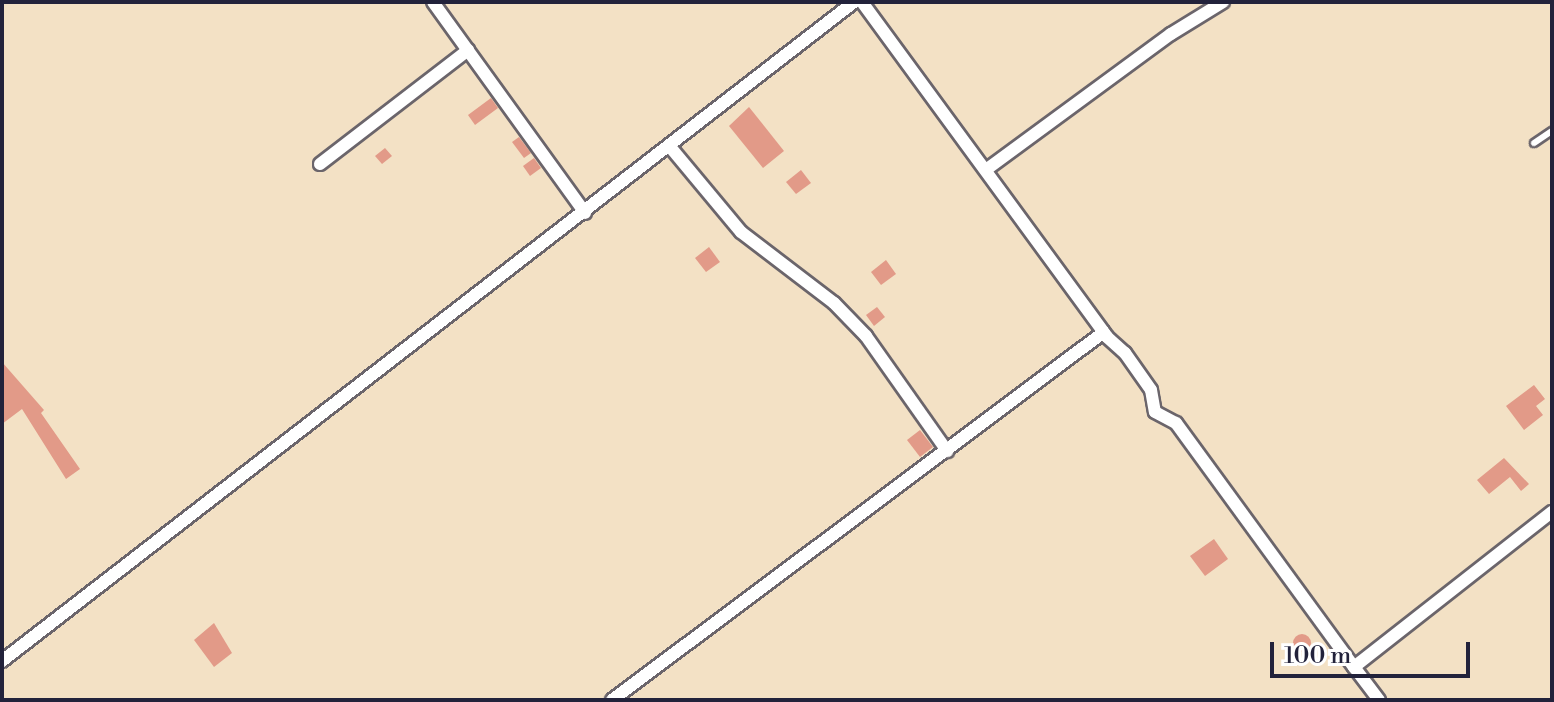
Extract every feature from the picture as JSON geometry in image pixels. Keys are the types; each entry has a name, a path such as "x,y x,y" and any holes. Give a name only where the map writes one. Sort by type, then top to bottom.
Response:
{"street":[{"path":"433,2 585,213"},
{"path":"2,661 671,148 854,2"},
{"path":"862,2 1104,332 1151,390 1155,412 1176,423 1194,446 1379,700"},
{"path":"987,169 1148,51 1223,2"},
{"path":"320,164 468,50"},
{"path":"671,148 741,232 834,303 866,336 947,451"},
{"path":"612,700 1104,332"},
{"path":"1354,667 1552,512"}],"lane":[{"path":"1534,143 1552,131"}],"building":[{"path":"491,98 498,108 475,125 468,115"},
{"path":"749,107 784,151 763,168 729,126"},
{"path":"519,137 531,153 524,158 512,142"},
{"path":"385,148 392,156 382,164 375,156"},
{"path":"534,158 541,168 530,176 523,166"},
{"path":"801,170 811,183 796,194 786,182"},
{"path":"709,247 720,262 706,272 695,258"},
{"path":"886,260 896,274 881,285 871,272"},
{"path":"877,307 885,317 874,326 866,315"},
{"path":"2,362 44,410 41,413 80,469 66,479 22,409 2,424"},
{"path":"1534,385 1545,399 1536,406 1543,415 1524,430 1506,406"},
{"path":"920,430 933,447 920,457 907,440"},
{"path":"1504,458 1529,484 1521,491 1510,477 1489,494 1477,480"},
{"path":"1214,539 1228,559 1205,576 1190,556"},
{"path":"214,623 232,653 214,667 194,640"},
{"path":"1298,634 1306,634 1311,643 1309,650 1298,652 1293,647 1293,639"}]}
